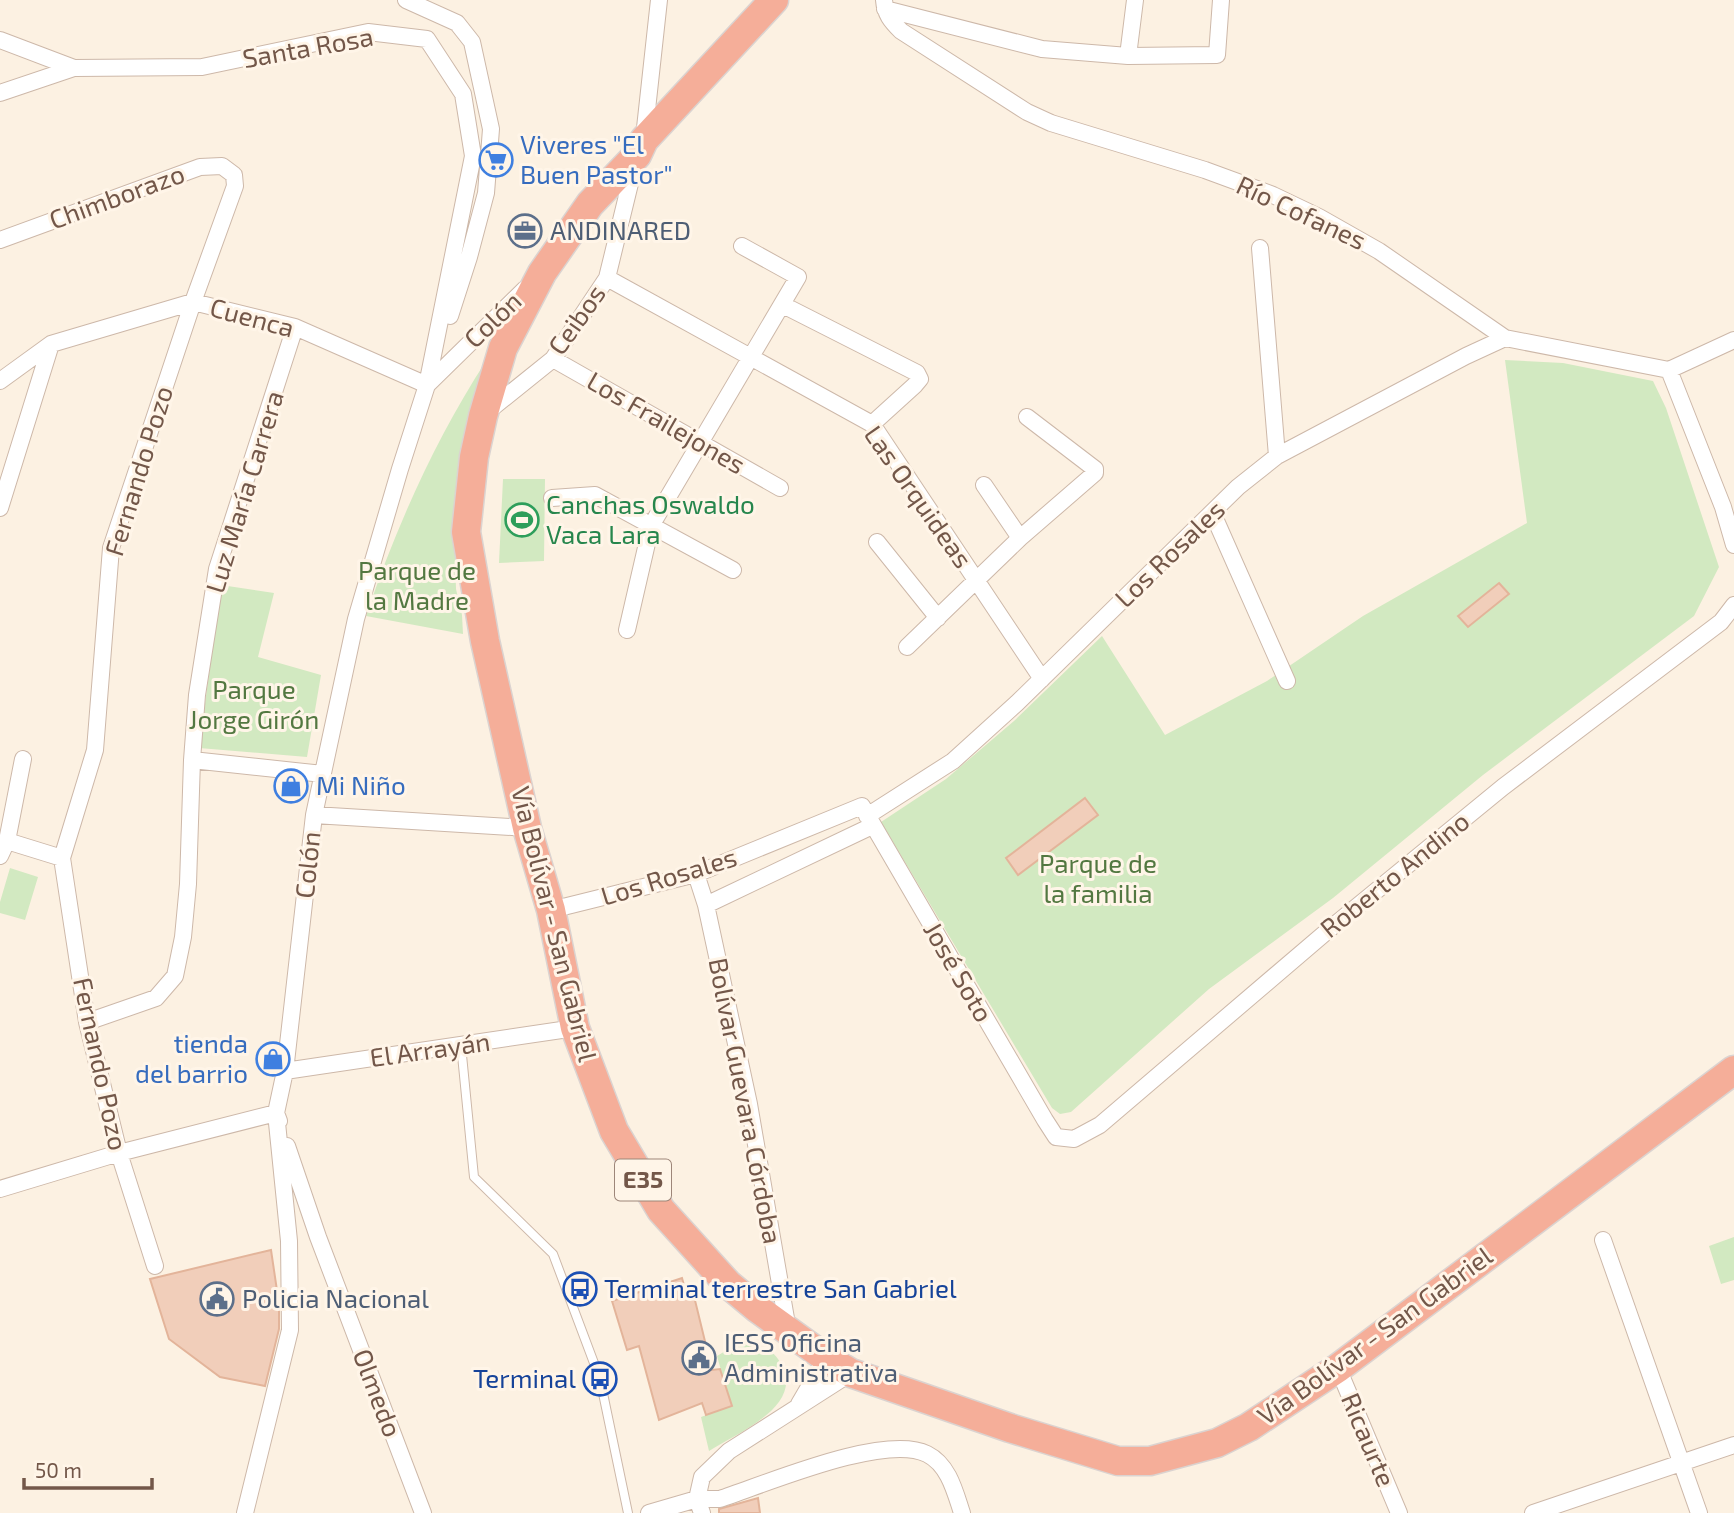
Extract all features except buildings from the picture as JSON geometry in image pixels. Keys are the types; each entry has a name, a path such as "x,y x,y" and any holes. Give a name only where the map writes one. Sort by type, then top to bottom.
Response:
{"highway":[{"name":"Vía Bolívar - San Gabriel","path":"774,0 590,204 541,273 503,348 483,416 474,457 466,532 485,641 527,828 551,910 575,1028 614,1131 661,1210 728,1284 758,1309 851,1373 1010,1429 1118,1461 1150,1461 1217,1443 1249,1427 1338,1368 1734,1070"}],"street":[{"path":"406,0 457,23 472,41 491,129 486,193 469,257 427,384"},
{"name":"Ceibos","path":"483,416 553,359 607,278 640,147 659,0"},
{"path":"1128,56 1135,0"},
{"path":"885,5 1032,47 1128,56 1217,55 1221,0"},
{"name":"Río Cofanes","path":"885,5 891,21 901,31 1027,112 1051,123 1205,170 1273,195 1379,251 1505,338 1669,370"},
{"name":"Santa Rosa","path":"0,40 74,68 202,67 368,32 427,39 463,94 473,156 427,384"},
{"path":"0,93 74,68"},
{"name":"Chimborazo","path":"0,240 200,167 222,166 234,174"},
{"name":"Fernando Pozo","path":"155,1266 119,1153 87,1022 62,858 95,750 111,548 193,302 235,186 234,174"},
{"path":"627,630 651,526 798,277 742,246"},
{"path":"1260,248 1277,456"},
{"name":"Colón","path":"245,1513 290,1330 289,1241 276,1113 285,1071 314,815 356,619 427,384 541,273"},
{"name":"Las Orquideas","path":"607,278 872,425 1042,679"},
{"name":"Cuenca","path":"0,381 51,344 193,302 295,327 427,384"},
{"path":"783,305 917,373 920,379 915,385 872,425"},
{"name":"Luz María Carrera","path":"87,1022 156,998 175,976 183,937 188,884 197,695 217,569 295,327"},
{"name":"Los Rosales","path":"551,910 696,874 867,816 953,761 1042,679 1238,487 1277,456 1505,338"},
{"path":"1734,340 1669,370 1723,507 1734,545"},
{"path":"0,508 51,344"},
{"name":"Los Frailejones","path":"553,359 780,488"},
{"path":"907,647 1020,538 1094,473 1095,468 1027,417"},
{"path":"984,485 1020,538"},
{"path":"552,498 595,495 733,570"},
{"path":"1213,514 1287,681"},
{"path":"877,542 939,618"},
{"name":"Roberto Andino","path":"1056,1137 1074,1139 1100,1125 1332,927 1503,787 1721,622 1734,605"},
{"path":"23,759 4,848 62,858"},
{"path":"192,760 323,774"},
{"path":"314,815 527,828"},
{"path":"706,905 867,816"},
{"name":"José Soto","path":"867,816 1056,1137"},
{"name":"Bolívar Guevara Córdoba","path":"696,874 706,905 749,1104 788,1330"},
{"name":"El Arrayán","path":"285,1071 575,1028"},
{"path":"0,1189 119,1153 276,1113"},
{"name":"Olmedo","path":"276,1113 318,1237 424,1513"},
{"path":"289,1241 318,1237"},
{"path":"1603,1240 1699,1513"},
{"path":"797,1406 826,1358"},
{"name":"Ricaurte","path":"1338,1368 1398,1513"},
{"path":"700,1506 702,1477 729,1451 851,1373"},
{"path":"1533,1513 1734,1445"},
{"path":"649,1513 700,1506 860,1452 911,1450 928,1455 952,1482 962,1513"}],"lane":[{"path":"461,1045 474,1177 553,1254 600,1379 628,1513"}],"green space":[{"name":"Parque de la familia","path":"1505,360 1563,363 1653,381 1666,408 1719,567 1694,616 1483,775 1333,898 1209,989 1071,1112 1060,1114 1052,1108 881,822 946,779 1014,721 1102,636 1165,735 1267,681 1363,616 1527,523"},
{"name":"Parque de la Madre","path":"486,361 454,522 456,589 463,634 366,616 418,485 467,391"},
{"name":"Canchas Oswaldo Vaca Lara","path":"503,479 545,479 544,561 499,563"},
{"name":"Parque Jorge Girón","path":"221,585 274,593 258,657 321,675 307,757 199,748"},
{"path":"10,868 38,877 25,920 0,913 0,902"},
{"path":"1734,1237 1734,1280 1721,1284 1709,1246"},
{"path":"743,1344 764,1348 777,1357 786,1377 785,1391 766,1416 709,1451 701,1417 731,1406 717,1356"}],"place":[{"name":"Viveres \"El Buen Pastor\"","path":"496,160"},
{"name":"ANDINARED","path":"525,231"},
{"name":"Canchas Oswaldo Vaca Lara","path":"522,520"},
{"name":"Mi Niño","path":"291,786"},
{"name":"tienda del barrio","path":"273,1059"},
{"name":"Terminal terrestre San Gabriel","path":"580,1289"},
{"name":"Policia Nacional","path":"217,1299"},
{"name":"IESS Oficina Administrativa","path":"699,1358"},
{"name":"Terminal","path":"600,1379"}]}
